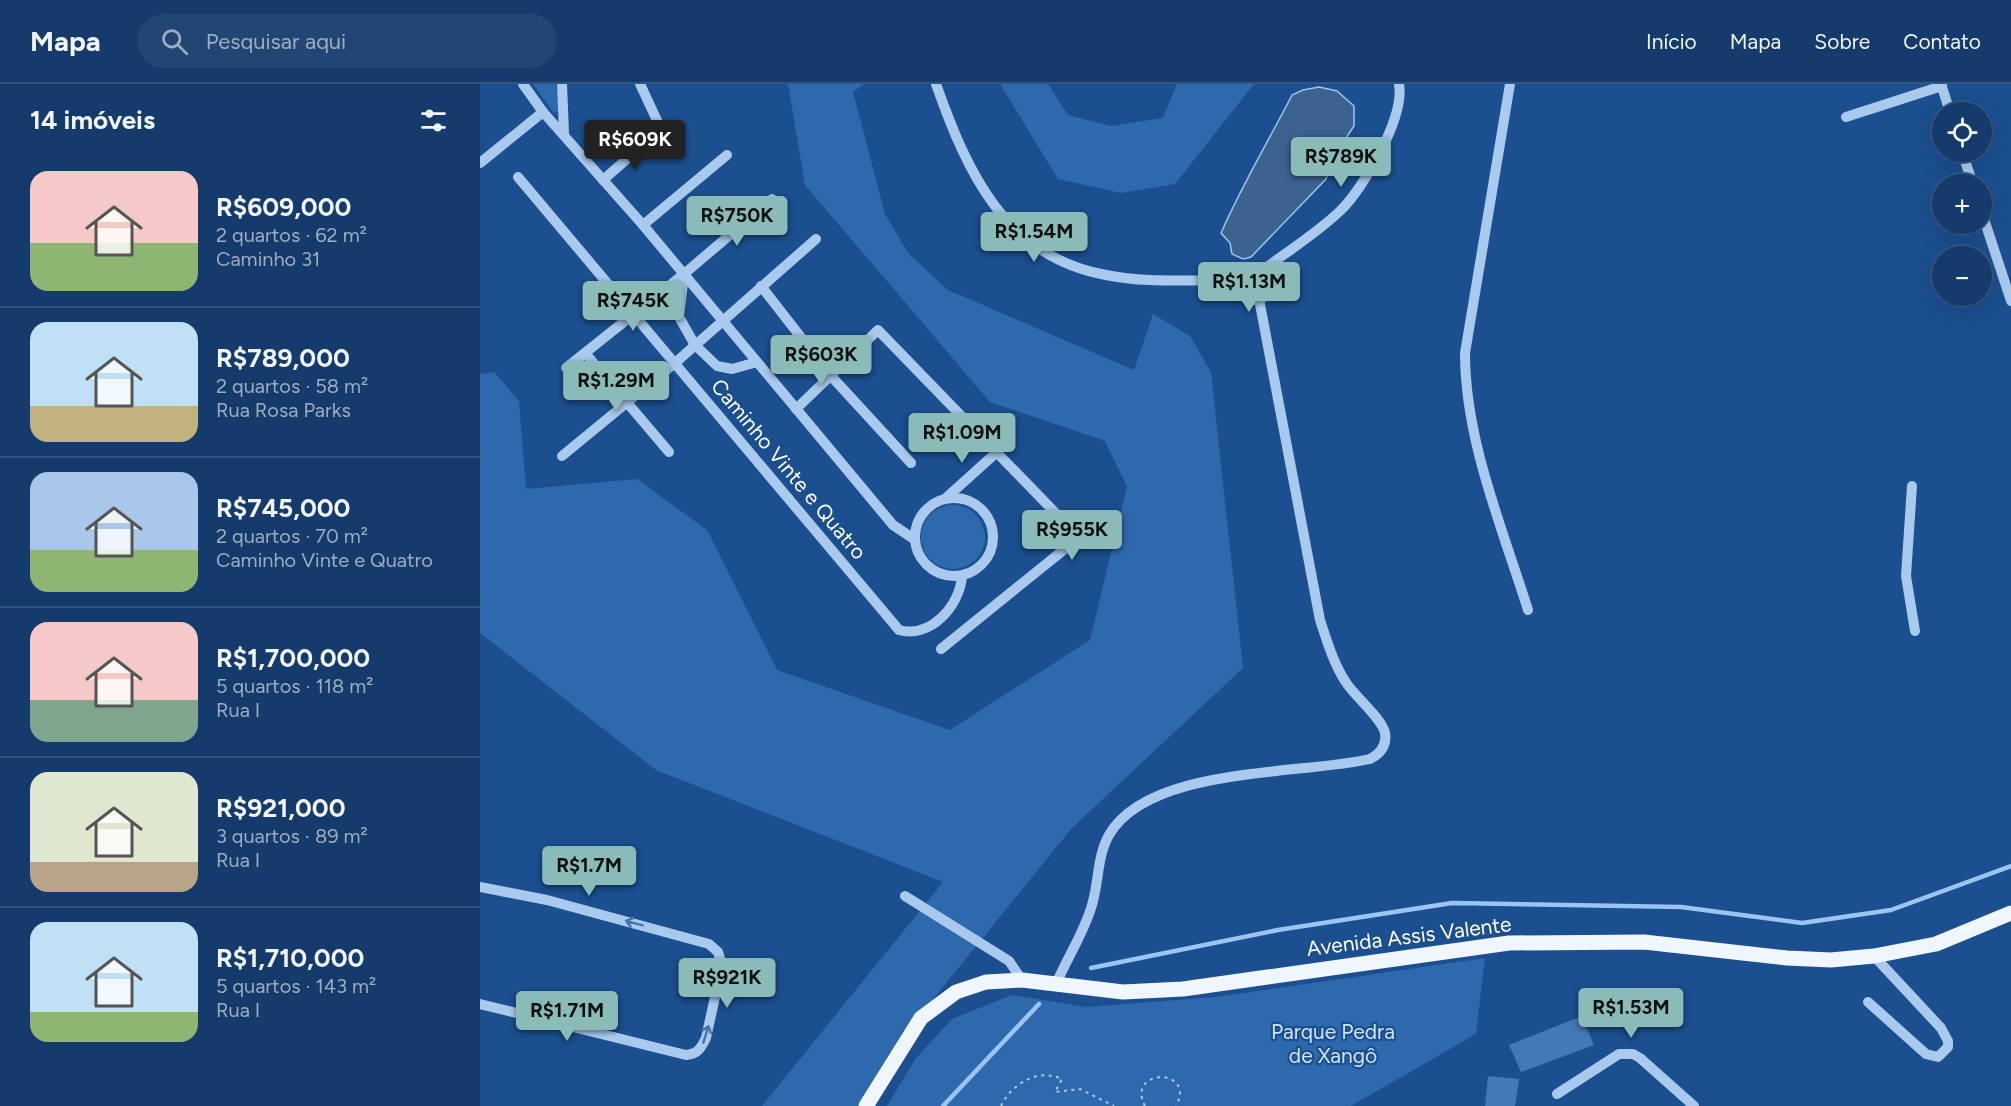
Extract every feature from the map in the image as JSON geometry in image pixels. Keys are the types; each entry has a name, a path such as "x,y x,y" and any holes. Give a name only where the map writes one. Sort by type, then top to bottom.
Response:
{"main road":[{"name":"Avenida Assis Valente","path":"866,1106 921,1018 956,992 986,982 1022,980 1123,992 1183,989 1509,943 1644,942 1787,958 1831,960 1874,956 1936,944 2011,913"}],"street":[{"path":"523,84 543,112 564,133 643,225 893,525 914,539"},
{"path":"562,84 564,133"},
{"path":"603,180 659,132 661,124 648,104 640,84"},
{"path":"936,84 980,187 1006,221 1026,241 1051,257 1079,269 1108,276 1239,281"},
{"path":"1239,281 1248,270 1263,270 1340,211 1358,189 1393,124 1399,84"},
{"path":"1510,84 1465,353 1465,380 1470,418 1479,451 1528,610"},
{"path":"1846,117 1941,85 1947,102"},
{"path":"480,163 543,112"},
{"path":"643,225 727,155"},
{"name":"Caminho Vinte e Quatro","path":"518,177 898,630 909,633 919,632 940,619 957,598 962,576"},
{"path":"566,368 684,274 772,199"},
{"path":"1989,234 2011,301"},
{"path":"562,456 675,363 816,240"},
{"path":"1259,299 1270,289 1270,278 1263,270"},
{"path":"684,274 679,317 696,345 717,366 732,369 757,362"},
{"path":"1239,281 1244,295 1259,299"},
{"path":"761,286 832,377 910,463"},
{"path":"1056,984 1092,906 1102,848 1110,832 1136,807 1193,784 1370,759 1379,754 1385,741 1384,730 1359,700 1336,664 1320,620 1259,299"},
{"path":"796,409 832,377 878,330 1066,523 1075,537 1054,558 941,650"},
{"path":"585,353 669,452"},
{"path":"947,497 965,499 979,507 989,519 993,535 991,550 982,564 962,576 948,577 930,568 917,553 914,539 920,517 928,508 947,497 997,452"},
{"path":"1912,486 1906,576 1916,631"},
{"path":"480,887 547,900 709,944 718,951 722,964 706,1038 701,1049 694,1054 686,1055 572,1029 480,1004"},
{"path":"905,896 1009,961 1022,980"},
{"path":"1868,1002 1926,1054 1938,1057 1948,1047 1948,1041 1941,1028 1874,956"},
{"path":"1557,1094 1619,1054 1628,1053 1640,1058 1694,1106"}],"path":[{"path":"1001,1106 1018,1085 1032,1076 1052,1074 1062,1079 1055,1092 1080,1089 1114,1106"},
{"path":"1145,1106 1142,1095 1146,1083 1156,1076 1174,1081 1178,1086 1180,1098 1176,1106"}],"green space":[{"path":"533,84 556,84 560,111 554,113"},
{"path":"788,84 864,84 853,92 885,214 908,253 948,290 1134,370 1153,314 1190,336 1211,372 1243,668 1072,828 921,1014 858,1106 762,1106 943,882 656,770 480,633 480,374 494,372 519,401 526,489 637,479 707,530 777,670 950,730 1090,640 1127,487 1105,441 990,402 805,185"},
{"path":"1000,84 1048,84 1068,115 1111,126 1163,118 1177,84 1254,84 1175,184 1121,193 1058,179"},
{"path":"953,505 971,511 979,519 985,537 979,555 971,563 953,569 935,563 927,555 921,537 927,519 935,511"},
{"name":"Parque Pedra de Xangô","path":"1485,958 1476,1034 1351,1106 887,1106 916,1058 952,1019 1012,995 1086,1007 1216,997"}],"shaded area":[{"path":"1319,87 1337,91 1354,106 1354,126 1332,159 1326,179 1251,257 1243,259 1232,254 1230,243 1221,233 1246,181 1292,95"}],"building":[{"path":"1582,1016 1594,1045 1521,1072 1509,1045"},
{"path":"1488,1076 1519,1079 1515,1106 1485,1106"}],"waterway":[{"path":"1091,968 1278,930 1452,903 1681,907 1802,923 1891,910 2011,866"},
{"path":"943,1106 1039,1004"}]}
